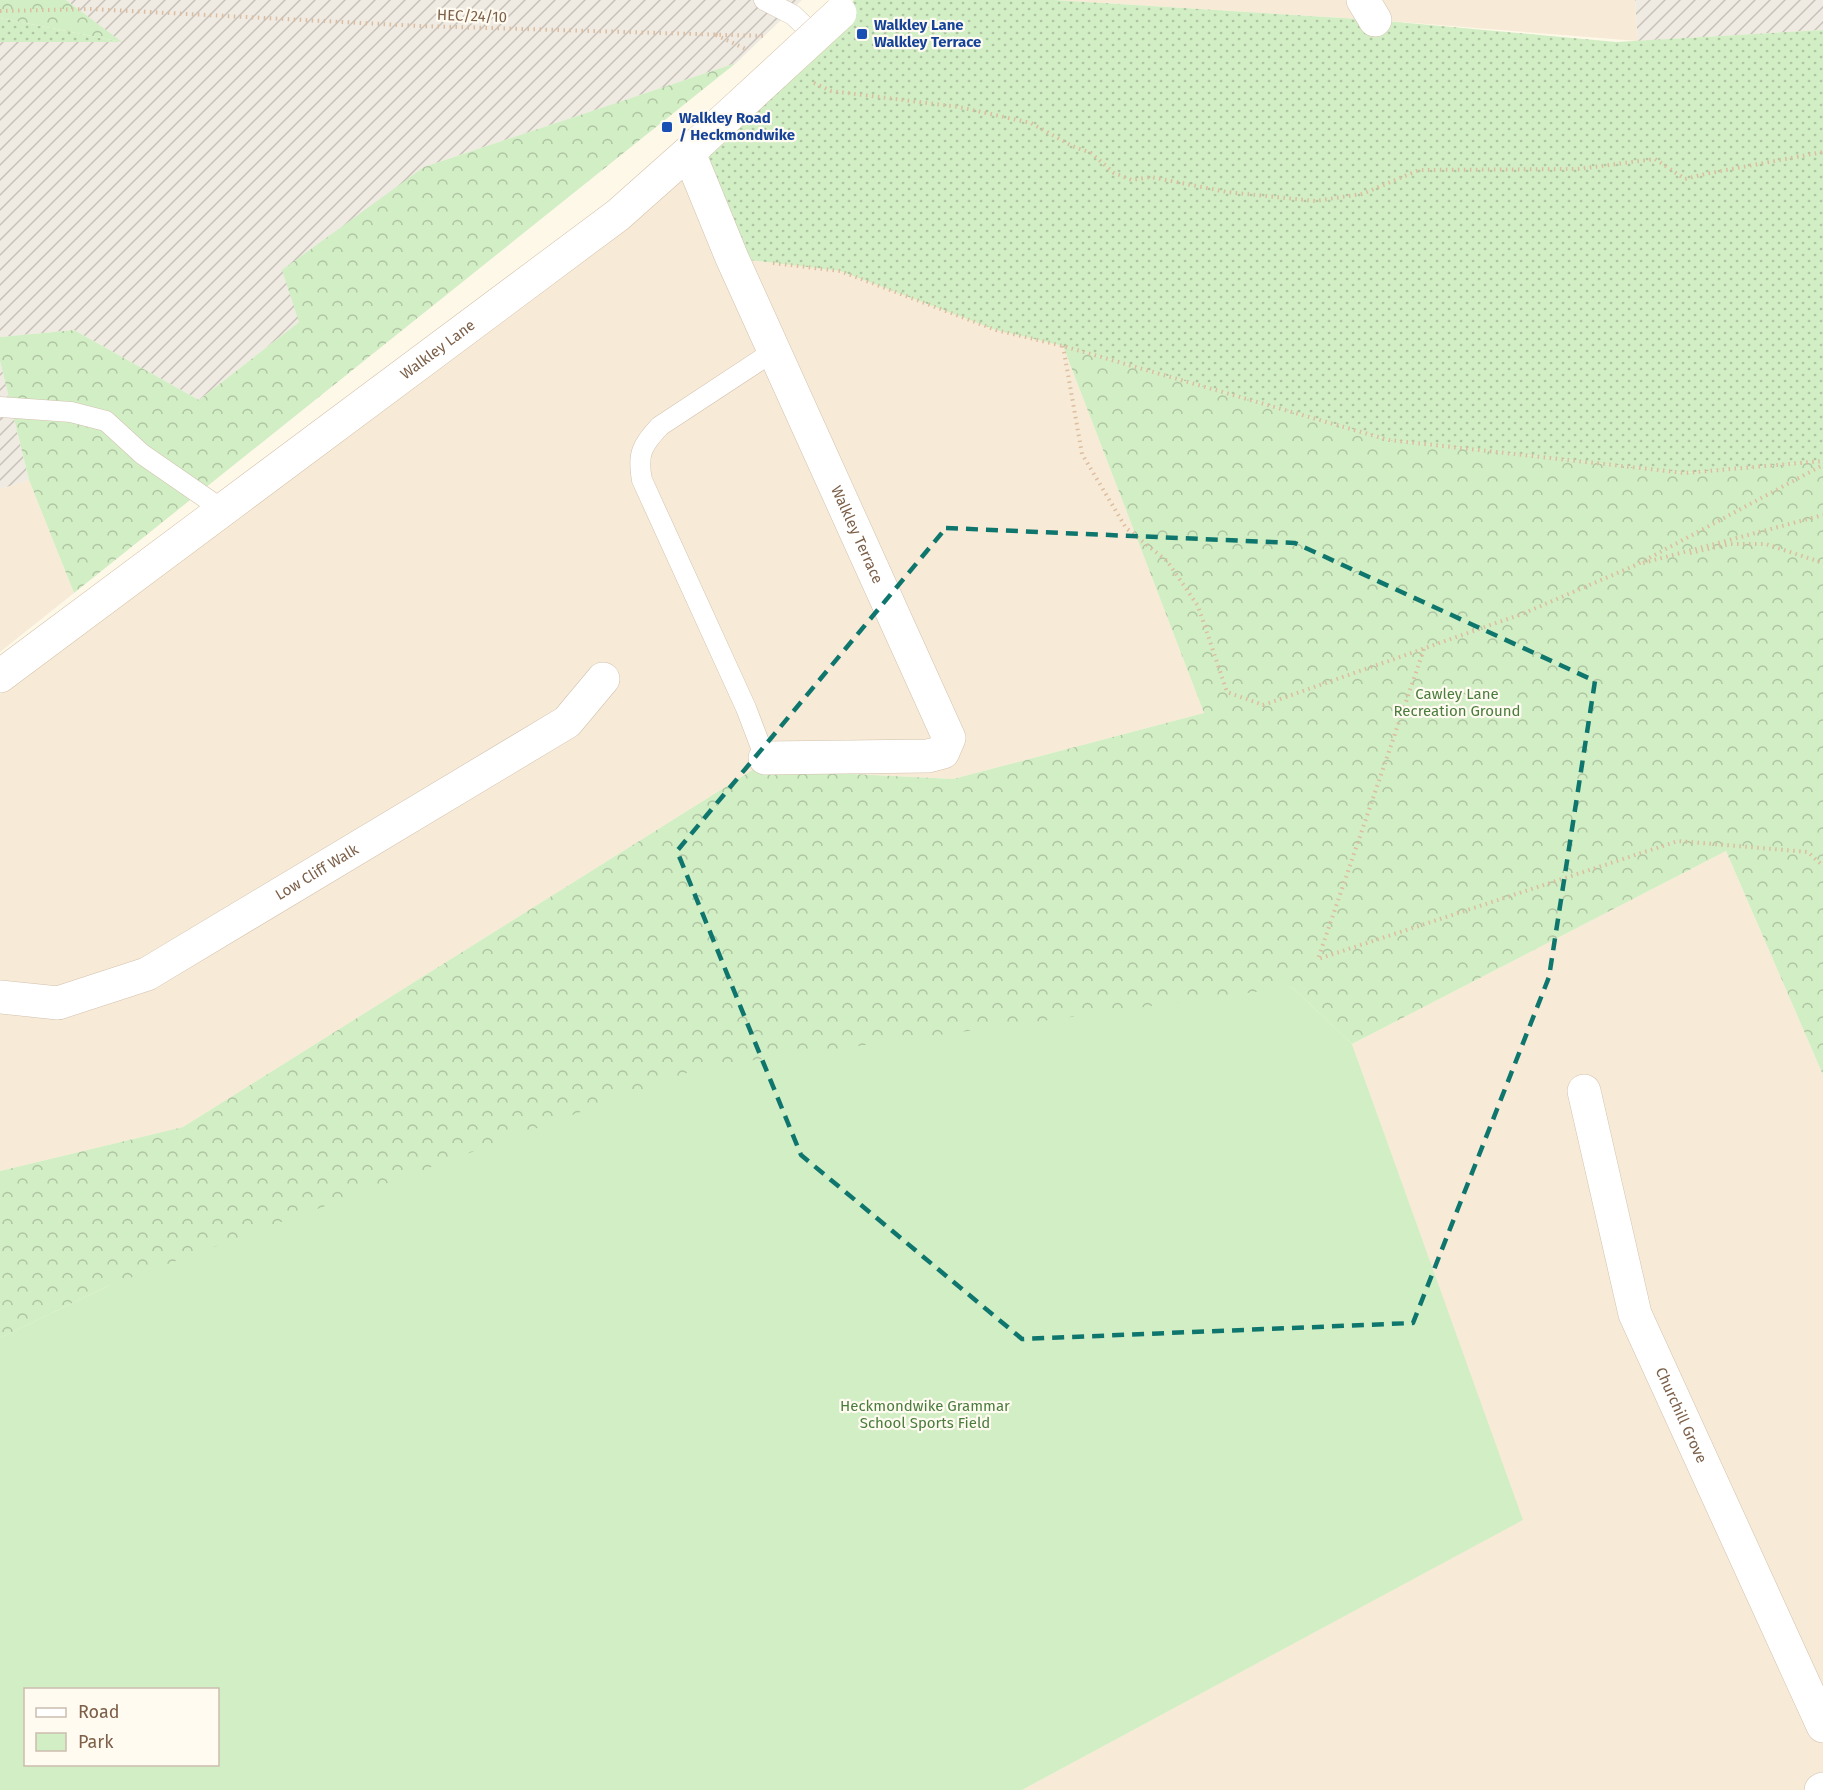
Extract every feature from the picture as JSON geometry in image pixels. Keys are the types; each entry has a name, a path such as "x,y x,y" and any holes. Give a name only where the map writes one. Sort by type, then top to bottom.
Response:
{"street":[{"name":"Walkley Lane","path":"0,676 618,215 694,148 806,58 847,6"},
{"name":"Walkley Terrace","path":"694,148 732,258 949,738 943,752 928,756 765,758"},
{"name":"Low Cliff Walk","path":"0,997 58,1003 147,974 567,722 603,679"},
{"name":"Churchill Grove","path":"1584,1091 1635,1314 1823,1726"}],"lane":[{"path":"764,0 793,15 806,58"},
{"path":"765,758 746,708 642,480 639,463 642,450 660,426 774,351"},
{"path":"0,407 71,412 106,421 142,454 223,510"}],"path":[{"name":"HEC/24/10","path":"0,11 91,9 420,26 771,36 806,58"},
{"path":"716,35 758,55"},
{"path":"806,58 831,91 959,107 1031,123 1072,146 1091,153 1114,173 1132,180 1151,177 1227,192 1315,201 1362,194 1419,170 1578,169 1655,159 1685,179 1823,152"},
{"path":"732,258 840,271 996,330 1063,346 1389,440 1685,473 1823,463"},
{"path":"1063,346 1082,454 1126,528 1167,561 1198,606 1227,692 1263,705 1522,614 1636,565 1823,463"},
{"path":"1636,565 1823,515"},
{"path":"1636,565 1730,544 1766,544 1823,563"},
{"path":"1424,649 1317,959 1678,841 1808,852 1823,866"}],"highlighted area":[{"path":"946,528 1295,543 1595,681 1549,977 1413,1323 1022,1339 801,1155 677,851"}],"shaded area":[{"path":"66,0 802,0 736,63 424,167 299,322 199,400 74,330 0,337 0,42 121,42"},
{"path":"1055,0 1635,0 1638,41 1375,20"},
{"path":"1635,0 1823,0 1823,30 1638,41"},
{"path":"689,153 732,258 840,271 996,330 1063,346 1204,713 953,779 754,769 183,1127 0,1171 0,676"},
{"path":"0,361 29,480 0,489"},
{"path":"29,480 74,593 0,652 0,489"},
{"path":"1726,851 1823,1075 1823,1790 1022,1790 1522,1520 1352,1044"}],"green space":[{"path":"0,0 66,0 122,42 0,18"},
{"path":"854,0 1055,0 1375,20 1616,42 1823,30 1823,461 1685,473 1389,440 1063,346 996,330 840,271 732,258 689,153"},
{"path":"0,18 122,42 0,42"},
{"path":"736,63 74,593 29,480 0,361 0,337 74,330 199,400 299,322 282,270 424,167"},
{"name":"Cawley Lane Recreation Ground","path":"1063,346 1389,440 1685,473 1823,461 1823,1075 1726,851 1352,1044 1292,987 108,1286 0,1338 0,1171 183,1127 754,769 953,779 1204,713"},
{"name":"Heckmondwike Grammar School Sports Field","path":"1292,987 1352,1044 1523,1520 1022,1790 0,1790 0,1338 108,1286 703,1067"}],"place":[{"name":"Walkley Lane Walkley Terrace","path":"862,34"},
{"name":"Walkley Road / Heckmondwike","path":"667,127"}]}
